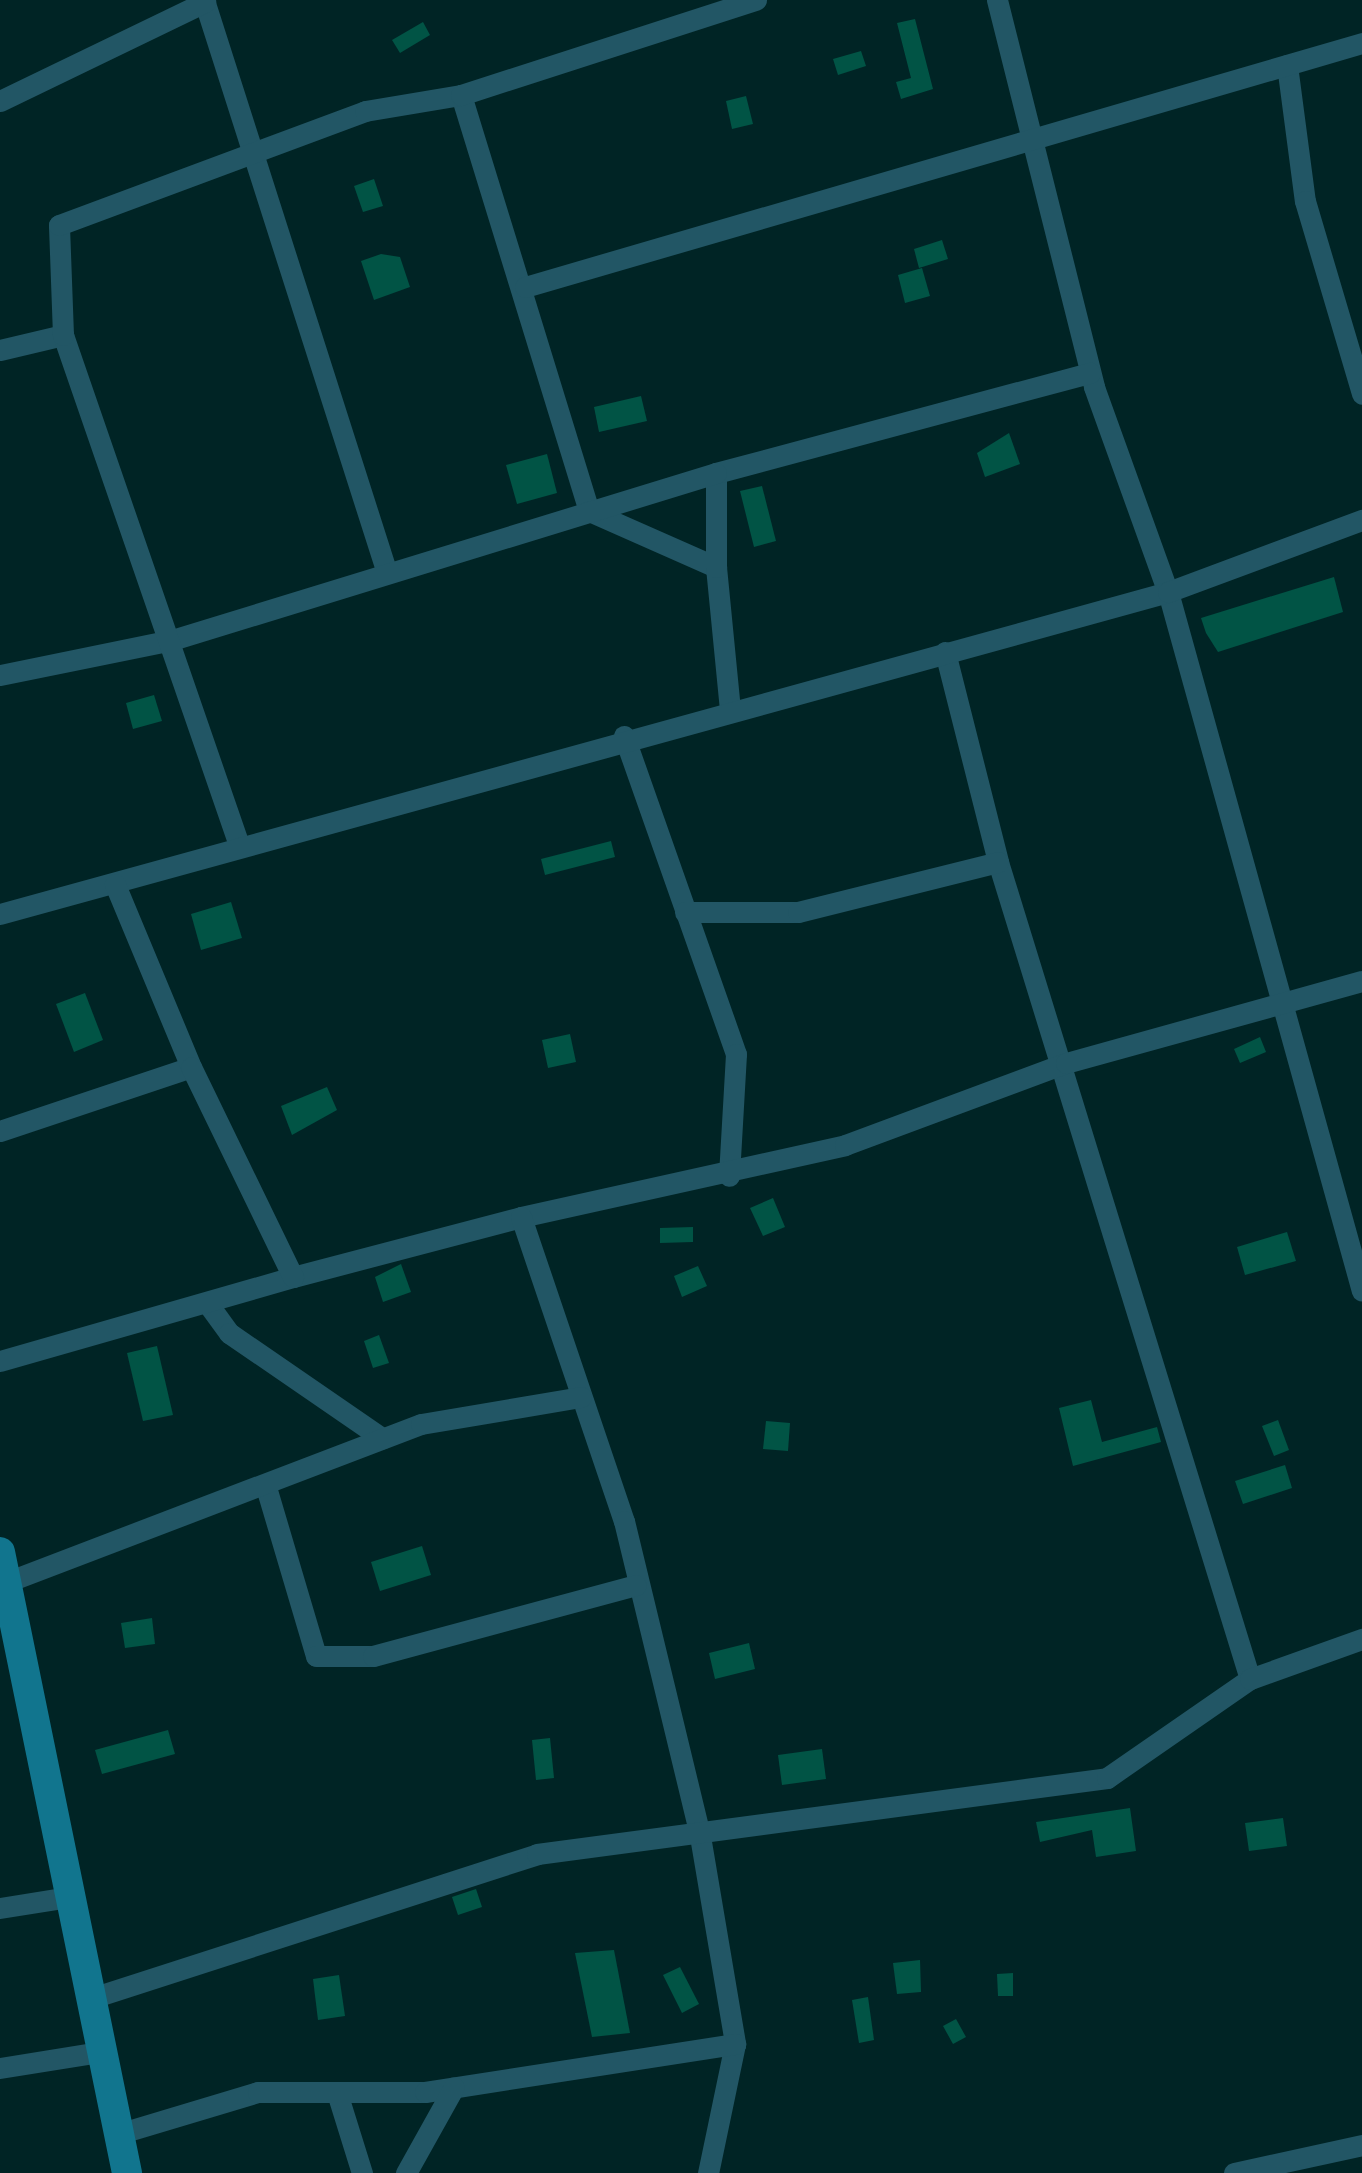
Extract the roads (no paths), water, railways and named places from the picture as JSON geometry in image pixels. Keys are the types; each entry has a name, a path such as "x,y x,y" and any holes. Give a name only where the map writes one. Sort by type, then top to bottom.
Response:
{"street":[{"path":"239,845 63,335 59,226 365,111 461,95 756,0"},
{"path":"997,0 1036,141 1090,373 1168,592 1288,1009 1362,1292"},
{"path":"0,101 204,1 258,152 386,570"},
{"path":"526,287 1362,43"},
{"path":"1287,65 1305,200 1362,394"},
{"path":"461,95 526,287 589,511"},
{"path":"0,350 63,335"},
{"path":"0,675 172,640 386,570 716,473 1090,373"},
{"path":"716,473 716,567 730,711"},
{"path":"589,511 716,567"},
{"path":"0,914 624,736 1168,592 1362,520"},
{"path":"946,652 998,862 1066,1063 1250,1679"},
{"path":"624,736 736,1054 729,1176"},
{"path":"686,912 798,912 998,862"},
{"path":"115,884 190,1067 293,1277"},
{"path":"0,1361 521,1217 729,1176 1066,1063 1288,1009 1362,981"},
{"path":"0,1131 190,1067"},
{"path":"521,1217 581,1397 636,1586 700,1836 735,2044 708,2173"},
{"path":"208,1304 230,1333 382,1438"},
{"path":"128,2173 99,2052 92,1997 63,1898 4,1567 266,1487 382,1438 581,1397"},
{"path":"266,1487 316,1656 373,1656 636,1586"},
{"path":"92,1997 537,1854 700,1836 1107,1778 1250,1679 1362,1639"},
{"path":"0,1908 63,1898"},
{"path":"118,2134 258,2092 338,2096 454,2087 735,2044"},
{"path":"0,2068 99,2052"},
{"path":"406,2173 454,2087"},
{"path":"338,2096 362,2173"},
{"path":"1234,2173 1297,2164 1362,2145"}]}
